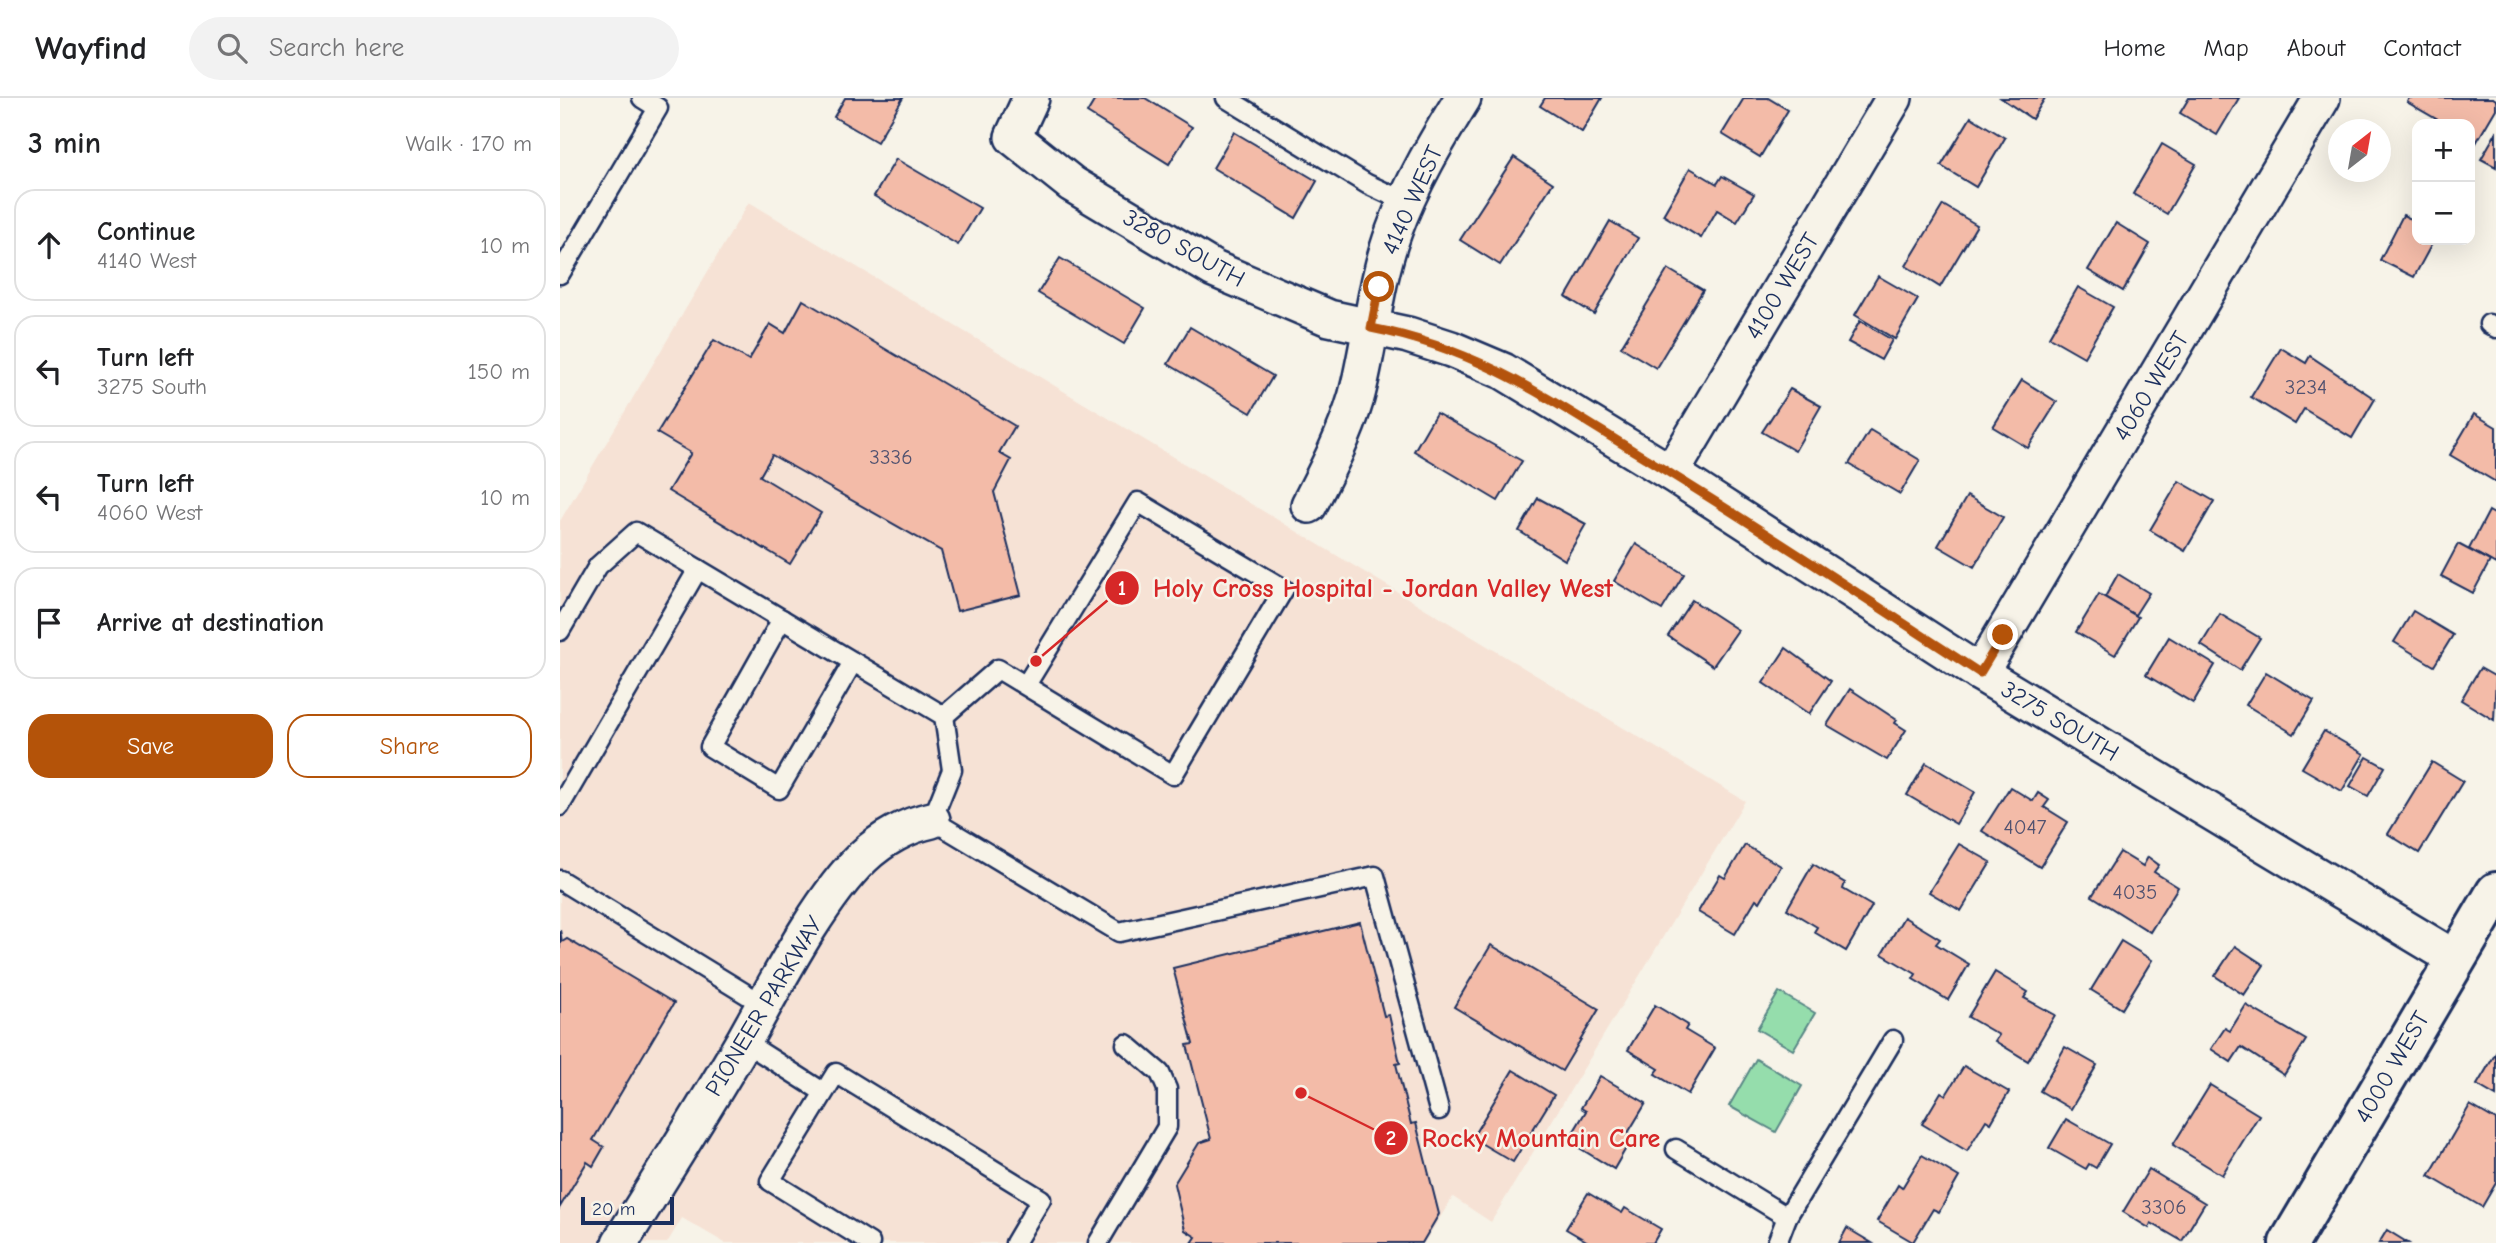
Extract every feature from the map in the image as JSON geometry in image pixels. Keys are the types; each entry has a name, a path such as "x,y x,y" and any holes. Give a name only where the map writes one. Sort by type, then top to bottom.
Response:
{"street":[{"name":"3280 SOUTH","path":"1031,98 1013,137 1072,184 1214,269 1329,318 1371,328"},
{"name":"4140 WEST","path":"1309,505 1347,424 1371,328 1384,261 1406,202 1462,98"},
{"name":"4100 WEST","path":"1671,473 1894,98"},
{"name":"4060 WEST","path":"1980,673 2322,98"},
{"name":"3275 SOUTH","path":"1371,328 1451,349 1503,371 1671,473 1980,673 2456,959"},
{"name":"PIONEER PARKWAY","path":"635,1238 743,1041 830,897 858,863 895,834 914,824 933,820"},
{"name":"4000 WEST","path":"2289,1243 2496,892"}],"lane":[{"path":"560,274 658,108 642,98"},
{"path":"1226,98 1367,184 1406,202"},
{"path":"944,716 998,668 1173,775 1284,589 1138,502 1026,685"},
{"path":"560,631 598,566 636,532 944,716"},
{"path":"560,806 698,569"},
{"path":"782,619 710,747 779,789 853,662"},
{"path":"944,716 952,770 933,820 1119,932 1375,876 1439,1110"},
{"path":"560,880 764,1005"},
{"path":"1777,1243 1787,1217 1893,1040"},
{"path":"743,1041 823,1092"},
{"path":"1098,1243 1167,1126 1167,1088 1160,1073 1126,1044"},
{"path":"870,1243 771,1181 836,1073 1041,1199 1015,1243"},
{"path":"1676,1149 1787,1217"}],"shaded area":[{"path":"749,202 1745,801 1491,1222 1453,1197 1424,1243 725,1243 682,1218 667,1243 560,1243 560,521"}],"green space":[{"path":"1779,992 1815,1013 1793,1050 1757,1029"},
{"path":"1756,1059 1802,1086 1776,1132 1729,1106"}],"building":[{"path":"845,98 903,98 877,142 834,117"},
{"path":"1096,98 1145,98 1192,127 1169,164 1087,113"},
{"path":"1545,98 1602,98 1582,132 1540,106"},
{"path":"1744,98 1768,98 1788,110 1760,157 1722,134"},
{"path":"2001,98 2045,98 2032,119"},
{"path":"2189,98 2239,98 2217,135 2180,113"},
{"path":"2409,98 2493,98 2496,100 2496,109 2476,143 2475,119 2436,119 2407,102"},
{"path":"1971,117 2005,138 1976,187 1941,166"},
{"path":"1234,132 1317,181 1296,218 1213,168"},
{"path":"2496,133 2496,167 2481,159"},
{"path":"2162,144 2196,164 2167,214 2133,194"},
{"path":"1514,157 1553,183 1500,265 1460,240"},
{"path":"896,159 980,208 958,245 874,196"},
{"path":"1690,168 1717,184 1722,176 1754,194 1737,222 1717,210 1701,238 1663,215"},
{"path":"1943,205 1977,225 1940,287 1906,266"},
{"path":"2403,215 2412,220 2412,245 2431,245 2414,277 2380,260"},
{"path":"1610,221 1638,238 1594,314 1566,297"},
{"path":"2116,223 2150,244 2123,291 2088,270"},
{"path":"1060,258 1145,308 1124,344 1038,293"},
{"path":"1668,269 1703,290 1656,368 1621,347"},
{"path":"1878,276 1918,299 1895,339 1855,315"},
{"path":"2078,287 2113,307 2084,357 2049,337"},
{"path":"803,300 1015,426 999,453 1011,460 994,492 1021,595 957,611 941,551 772,455 760,476 821,513 790,564 668,491 691,453 657,433 714,340 749,360 770,324 785,333"},
{"path":"1860,321 1892,340 1881,360 1848,342"},
{"path":"1190,327 1273,376 1251,413 1168,364"},
{"path":"2281,348 2306,363 2310,356 2375,399 2352,438 2304,409 2295,424 2251,397"},
{"path":"2022,380 2057,402 2028,448 1993,427"},
{"path":"1790,389 1821,406 1795,451 1762,432"},
{"path":"1436,413 1522,461 1498,501 1414,451"},
{"path":"2474,414 2496,427 2496,482 2450,455"},
{"path":"1870,430 1920,460 1900,494 1849,464"},
{"path":"2179,481 2214,501 2185,551 2150,530"},
{"path":"1967,496 2003,517 1974,567 1938,546"},
{"path":"1538,498 1586,524 1565,560 1519,531"},
{"path":"2489,511 2496,515 2496,564 2469,549"},
{"path":"1636,544 1684,574 1662,610 1614,581"},
{"path":"2458,544 2490,561 2473,593 2441,576"},
{"path":"2118,574 2149,593 2135,615 2105,597"},
{"path":"2099,594 2138,617 2115,655 2076,632"},
{"path":"1692,600 1738,630 1713,666 1668,636"},
{"path":"2413,611 2453,635 2434,666 2394,642"},
{"path":"2220,614 2260,638 2240,670 2201,645"},
{"path":"2169,637 2215,665 2193,703 2146,675"},
{"path":"1786,648 1831,681 1809,714 1763,683"},
{"path":"2480,668 2496,677 2494,720 2461,700"},
{"path":"2266,672 2314,701 2294,734 2246,705"},
{"path":"1850,689 1897,720 1895,723 1906,730 1887,760 1827,725"},
{"path":"2324,731 2364,754 2342,791 2302,768"},
{"path":"2367,757 2385,767 2368,796 2350,786"},
{"path":"2432,762 2463,781 2419,853 2388,834"},
{"path":"1926,763 1975,792 1956,824 1907,795"},
{"path":"2010,787 2033,801 2038,793 2049,800 2044,807 2068,822 2040,867 1982,831"},
{"path":"1959,844 1991,862 1961,911 1929,892"},
{"path":"1745,845 1781,866 1760,902 1756,899 1735,934 1698,912 1720,875 1725,878"},
{"path":"2120,852 2143,866 2148,857 2159,865 2154,872 2178,887 2150,932 2092,896"},
{"path":"1813,864 1845,883 1843,889 1872,906 1846,951 1814,932 1817,927 1787,909"},
{"path":"1904,917 1940,939 1936,944 1969,964 1948,1000 1913,979 1916,974 1882,954"},
{"path":"1360,922 1384,1016 1389,1015 1400,1063 1396,1064 1411,1124 1416,1123 1439,1214 1422,1243 1192,1243 1196,1237 1185,1230 1174,1184 1199,1143 1211,1139 1187,1045 1193,1044 1173,968"},
{"path":"560,930 562,942 567,939 674,1003 593,1140 604,1147 593,1166 587,1162 560,1207"},
{"path":"2121,941 2152,960 2122,1009 2091,990"},
{"path":"1491,945 1599,1009 1562,1071 1454,1007"},
{"path":"2235,946 2264,965 2244,995 2215,976"},
{"path":"1995,972 2028,992 2024,998 2055,1015 2028,1061 1995,1041 1999,1035 1968,1017"},
{"path":"1655,1005 1688,1025 1685,1030 1715,1048 1688,1094 1655,1074 1659,1069 1628,1050"},
{"path":"2246,1005 2306,1040 2284,1075 2241,1047 2231,1062 2211,1049 2225,1028 2230,1031"},
{"path":"2065,1047 2097,1065 2071,1109 2040,1091"},
{"path":"2496,1053 2496,1096 2477,1085"},
{"path":"1964,1066 2009,1092 1991,1123 1986,1120 1967,1151 1922,1124 1941,1092 1946,1095"},
{"path":"1513,1070 1554,1095 1513,1162 1472,1138"},
{"path":"1600,1076 1646,1103 1628,1133 1633,1136 1614,1169 1568,1141 1586,1111 1581,1108"},
{"path":"2210,1085 2259,1115 2222,1175 2173,1145"},
{"path":"2470,1105 2496,1120 2496,1183 2482,1207 2429,1176"},
{"path":"2066,1119 2110,1144 2096,1168 2089,1164 2086,1169 2049,1148"},
{"path":"1922,1155 1959,1177 1939,1212 1933,1209 1913,1242 1877,1221 1898,1185 1902,1188"},
{"path":"2149,1169 2205,1203 2182,1241 2151,1223 2149,1228 2123,1212"},
{"path":"1588,1193 1622,1213 1625,1208 1661,1229 1653,1243 1590,1243 1566,1229"},
{"path":"1847,1228 1872,1243 1839,1243"},
{"path":"2387,1230 2408,1243 2379,1243"}],"place":[{"name":"Holy Cross Hospital - Jordan Valley West","path":"1036,661"},
{"name":"Rocky Mountain Care","path":"1301,1093"}],"route":[{"path":"1379,287 1371,328 1408,335 1451,349 1503,371 1671,473 1980,673 2003,635"}]}
